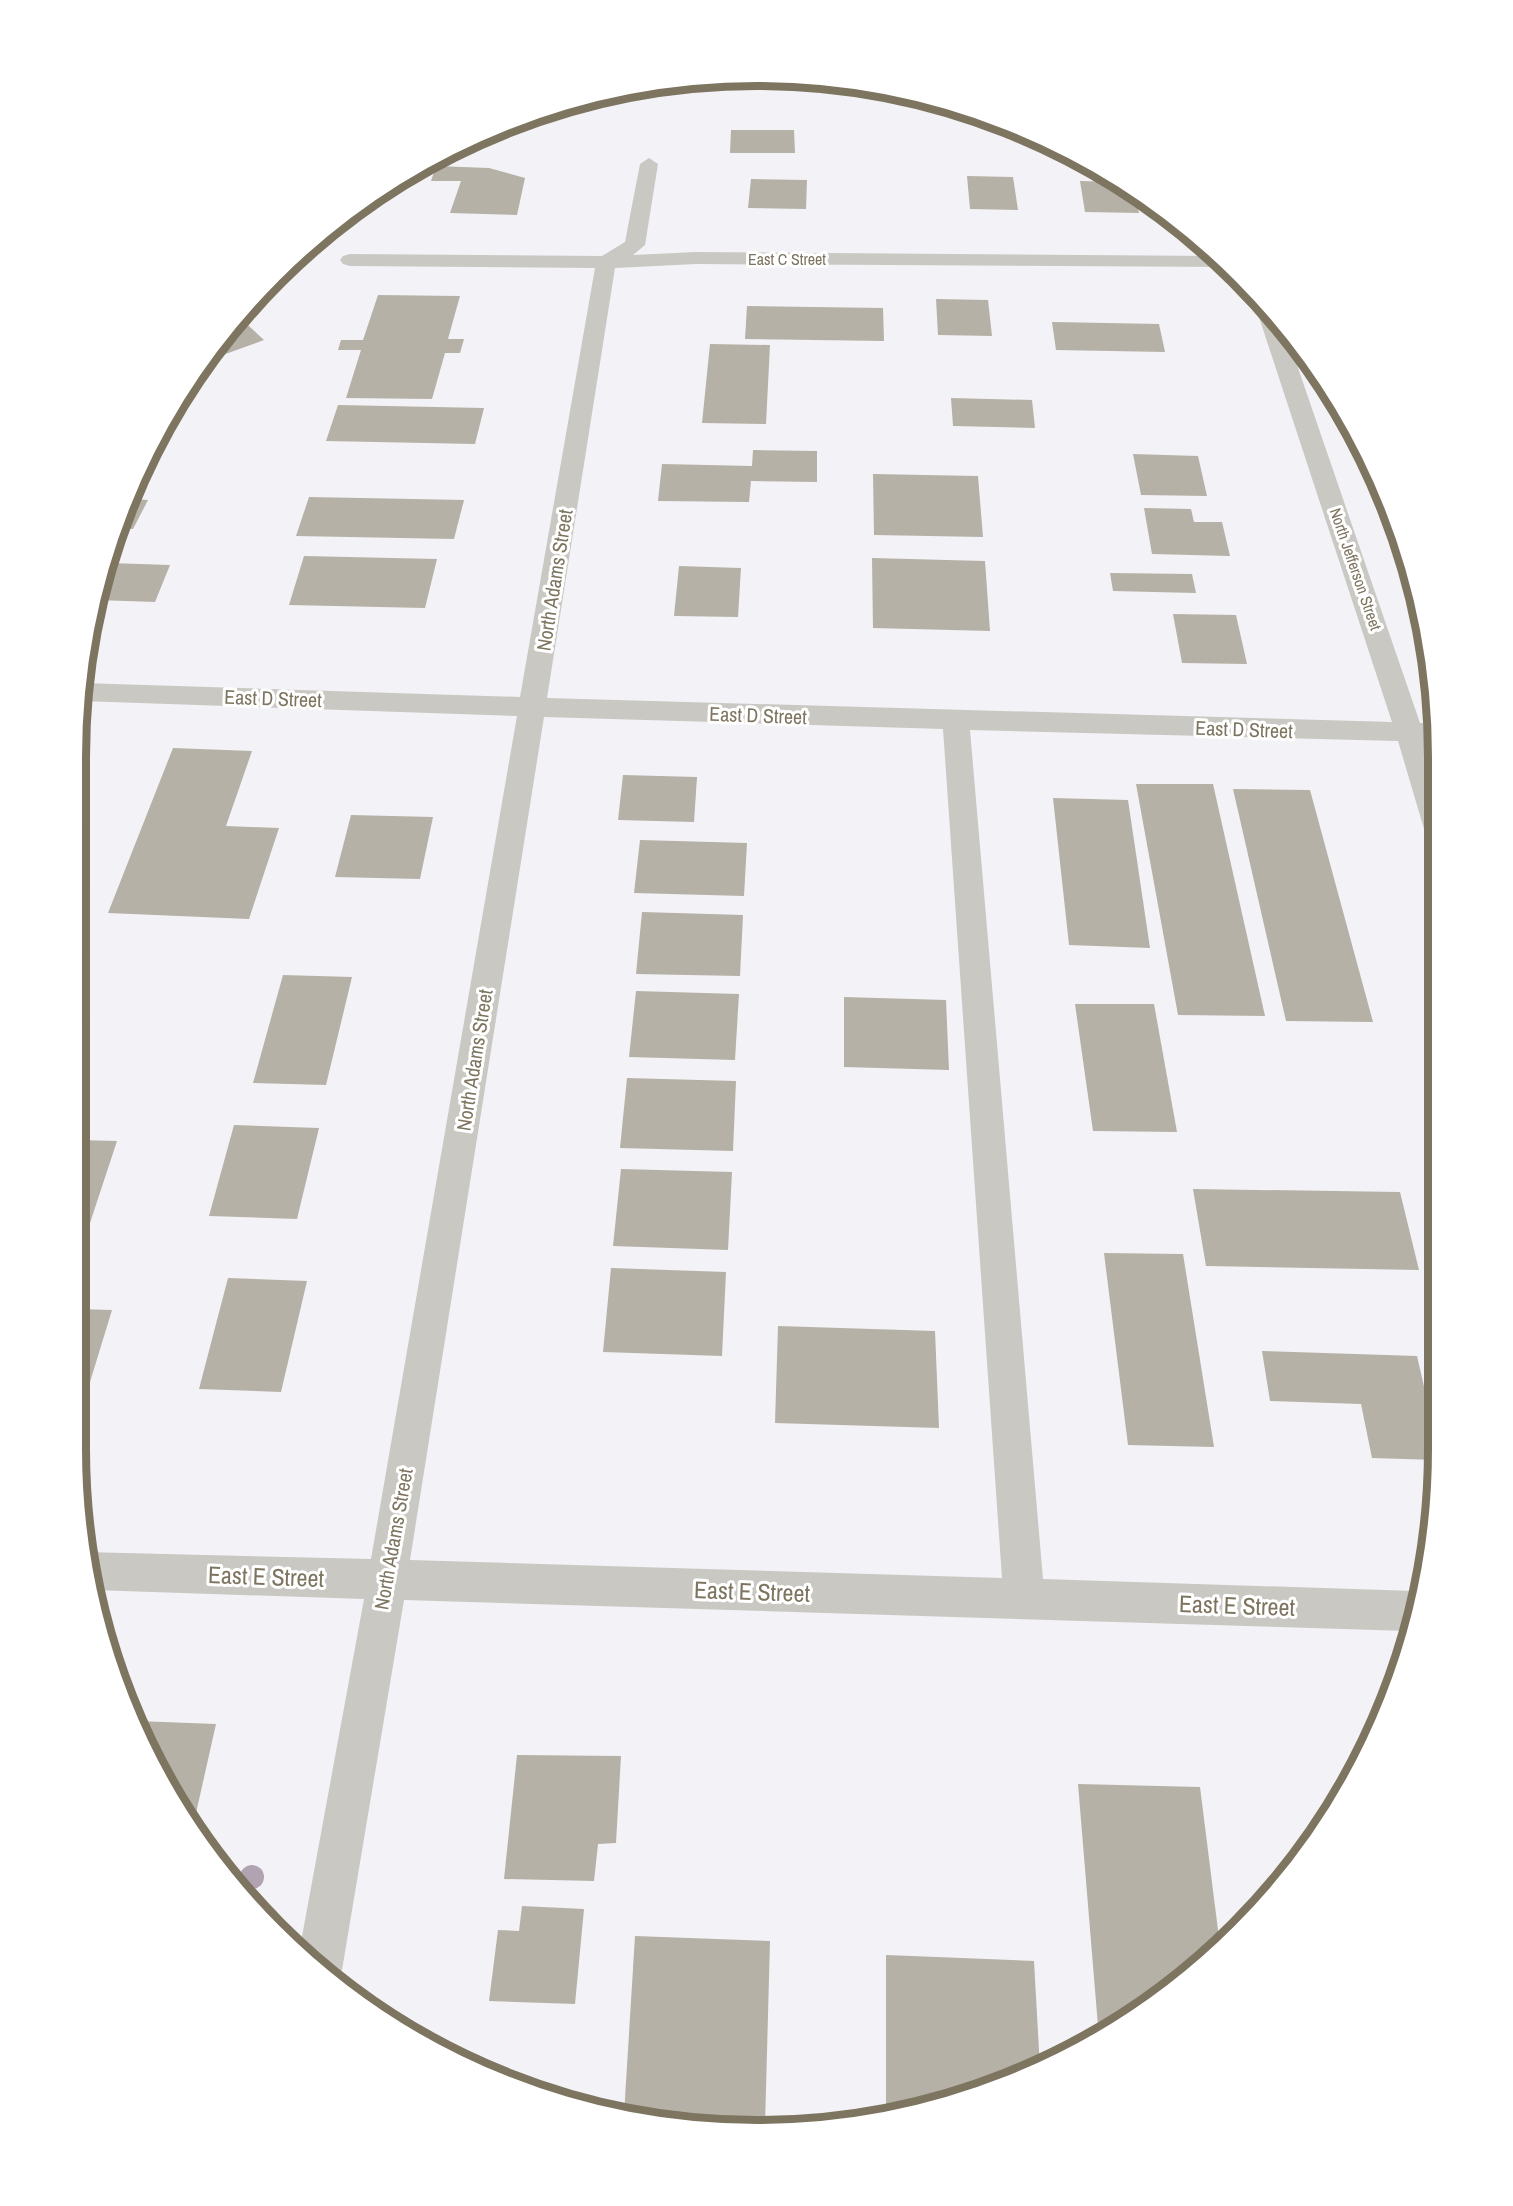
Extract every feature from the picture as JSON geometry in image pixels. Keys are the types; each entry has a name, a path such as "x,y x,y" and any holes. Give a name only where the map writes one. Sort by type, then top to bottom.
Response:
{"street":[{"path":"606,262 635,245 649,164"},
{"name":"East C Street","path":"350,260 606,262 696,258 1210,262"},
{"name":"North Adams Street","path":"321,1960 387,1581 606,262"},
{"name":"North Jefferson Street","path":"1276,332 1423,733 1428,765"},
{"name":"East D Street","path":"89,692 956,721 1423,733"},
{"path":"956,721 1024,1598"},
{"name":"East E Street","path":"96,1570 1408,1611"}],"building":[{"path":"731,130 794,130 795,153 730,153"},
{"path":"438,166 489,168 525,178 517,215 450,213 461,181 431,181 435,168"},
{"path":"967,176 1013,177 1018,210 970,209"},
{"path":"751,179 807,180 806,209 748,208"},
{"path":"1080,181 1102,182 1137,204 1139,213 1085,212"},
{"path":"378,295 460,296 448,339 464,339 460,353 445,353 432,399 346,398 361,350 338,350 341,340 363,340"},
{"path":"936,299 988,300 992,336 938,335"},
{"path":"747,306 883,308 884,341 745,339"},
{"path":"245,322 264,340 218,357"},
{"path":"1052,322 1159,324 1165,352 1056,350"},
{"path":"710,344 770,345 766,424 702,423"},
{"path":"951,398 1032,400 1035,428 953,426"},
{"path":"338,405 484,408 475,444 326,441"},
{"path":"753,450 817,451 817,482 751,481 749,502 658,501 662,464 752,466"},
{"path":"1133,454 1198,456 1207,496 1141,495"},
{"path":"873,474 978,476 983,537 874,535"},
{"path":"309,497 464,500 454,539 296,536"},
{"path":"137,499 148,500 133,529 126,528"},
{"path":"1144,508 1191,509 1194,522 1222,522 1230,556 1152,554"},
{"path":"304,556 437,559 425,608 289,605"},
{"path":"872,558 985,561 990,631 873,628"},
{"path":"114,563 170,565 155,602 104,600"},
{"path":"679,566 741,568 738,617 674,616"},
{"path":"1110,573 1192,574 1196,593 1113,591"},
{"path":"1173,614 1236,615 1247,664 1182,663"},
{"path":"173,748 252,751 226,826 279,828 249,919 108,913"},
{"path":"623,775 697,777 694,822 618,820"},
{"path":"1136,784 1213,784 1265,1016 1178,1015"},
{"path":"1233,789 1310,790 1373,1022 1286,1021"},
{"path":"1053,798 1128,800 1150,948 1069,945"},
{"path":"351,815 433,817 420,879 335,877"},
{"path":"640,840 747,843 744,896 634,893"},
{"path":"642,912 743,915 740,976 636,974"},
{"path":"283,975 352,977 326,1085 253,1083"},
{"path":"636,991 739,994 735,1060 629,1057"},
{"path":"844,997 946,1000 949,1070 844,1067"},
{"path":"1075,1004 1154,1004 1177,1132 1093,1131"},
{"path":"627,1078 736,1081 733,1151 620,1148"},
{"path":"234,1125 319,1128 297,1219 209,1216"},
{"path":"86,1140 117,1141 89,1226 86,1226"},
{"path":"621,1169 732,1172 728,1250 613,1246"},
{"path":"1193,1189 1400,1192 1419,1270 1206,1266"},
{"path":"1104,1253 1183,1254 1214,1447 1128,1445"},
{"path":"611,1268 726,1272 722,1356 603,1352"},
{"path":"228,1278 307,1281 281,1392 199,1389"},
{"path":"86,1309 112,1310 86,1395"},
{"path":"778,1326 935,1331 939,1428 775,1423"},
{"path":"1262,1351 1417,1356 1428,1404 1428,1460 1372,1458 1361,1404 1270,1401"},
{"path":"144,1721 216,1724 195,1816 175,1785"},
{"path":"517,1755 621,1756 616,1843 598,1844 594,1881 504,1879"},
{"path":"1078,1784 1200,1787 1219,1936 1165,1982 1098,2027"},
{"path":"522,1906 584,1909 575,2004 489,2001 498,1930 519,1931"},
{"path":"635,1936 770,1941 765,2120 713,2119 624,2108"},
{"path":"886,1955 1034,1961 1039,2057 972,2085 886,2108"}]}
